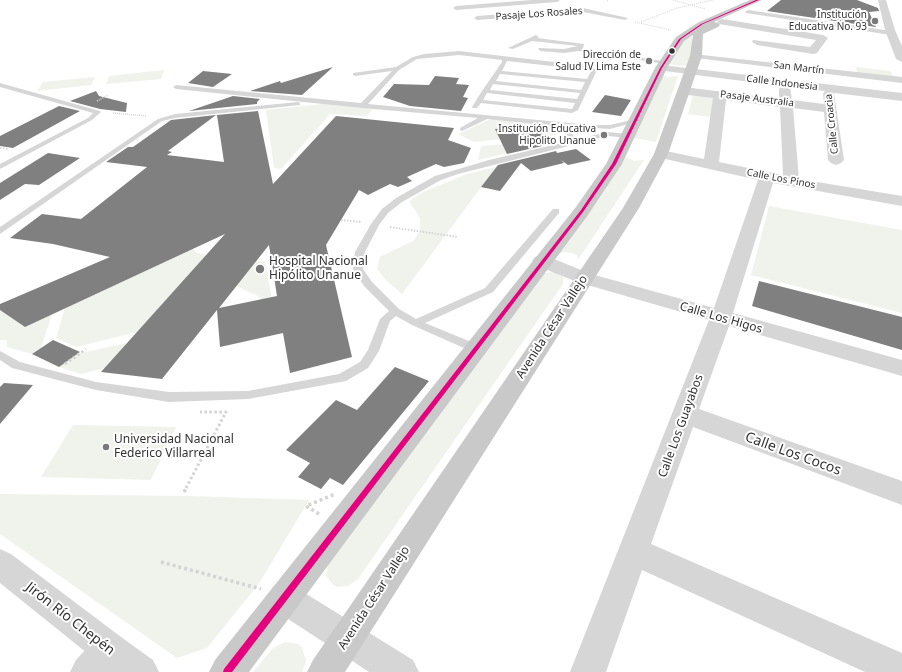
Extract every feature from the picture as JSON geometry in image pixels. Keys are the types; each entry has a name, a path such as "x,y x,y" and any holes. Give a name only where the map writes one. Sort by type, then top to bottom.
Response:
{"main road":[{"name":"Avenida César Vallejo","path":"227,672 582,211 614,164 663,65 680,39 685,34 702,24 734,10 772,0"},
{"name":"Avenida César Vallejo","path":"325,672 630,208 661,154 690,73 698,33 734,10"}],"street":[{"path":"449,2 482,0"},
{"path":"456,8 557,0"},
{"path":"882,0 891,33 901,52"},
{"path":"518,2 526,12"},
{"path":"467,13 526,12 595,4"},
{"name":"Pasaje Los Rosales","path":"477,18 526,12 583,10 624,18"},
{"path":"734,10 891,33"},
{"path":"734,10 768,29 823,38"},
{"path":"886,14 897,15"},
{"path":"768,29 757,42 813,51 823,38 839,25"},
{"name":"Calle Indonesia","path":"663,65 690,73 902,98"},
{"name":"San Martín","path":"690,73 902,80"},
{"name":"Pasaje Australia","path":"690,73 720,95 831,109"},
{"path":"779,180 786,103 784,83"},
{"name":"Calle Croacia","path":"829,89 836,160"},
{"path":"711,165 720,95"},
{"name":"Calle Los Pinos","path":"661,154 779,180 902,201"},
{"name":"Calle Los Guayabos","path":"588,672 721,318 779,180"},
{"name":"Calle Los Higos","path":"542,261 584,278 902,368"},
{"name":"Calle Los Cocos","path":"685,414 902,493"},
{"path":"634,551 902,671"},
{"name":"Jirón Río Chepén","path":"1,566 98,661 141,672"},
{"path":"284,598 401,672"}],"lane":[{"path":"511,48 544,34"},
{"path":"530,39 582,45 579,49"},
{"path":"540,49 564,51 579,49 663,65"},
{"path":"362,106 398,69 419,57 450,54 589,68 594,70 575,110 572,111 479,102"},
{"path":"469,115 506,62 504,59"},
{"path":"355,74 398,69"},
{"path":"499,72 589,81"},
{"path":"492,82 584,92"},
{"path":"0,85 98,112 90,119 0,167"},
{"path":"176,86 362,106 537,122 632,128"},
{"path":"485,91 579,101"},
{"path":"0,231 155,122 164,118 323,102"},
{"path":"537,122 542,108"},
{"path":"547,122 551,109"},
{"path":"462,129 487,117"},
{"path":"557,123 575,142"},
{"path":"477,349 416,323 395,311 368,284 358,268 360,252 375,224 385,211 399,200 438,178 492,162 632,128"},
{"path":"416,323 489,290 556,211"},
{"path":"0,355 16,365 96,386 169,397 248,395 342,378 364,365 374,350 385,319 395,311"}],"path":[{"path":"673,0 688,5 734,10"},
{"path":"641,22 688,5 734,10"},
{"path":"113,113 164,118"},
{"path":"341,220 458,237"},
{"path":"49,374 86,349"},
{"path":"184,492 226,412 192,412"},
{"path":"161,562 260,589 284,598"}],"shaded area":[{"path":"689,37 692,37 693,42 688,65 679,66 669,63 683,41"},
{"path":"856,67 891,71 893,77 857,73"},
{"path":"164,70 161,79 106,84 109,76"},
{"path":"662,75 667,77 678,76 656,142 634,138"},
{"path":"95,77 91,85 37,91 43,82"},
{"path":"693,95 715,98 712,117 688,114"},
{"path":"323,104 373,109 366,116 330,114 281,169 274,168 266,110"},
{"path":"491,119 547,125 557,135 547,136 539,125 496,128 501,139 474,142 458,134"},
{"path":"556,141 478,160 481,146"},
{"path":"626,157 634,161 644,160 578,260 577,255 572,253 564,252 559,254 600,198"},
{"path":"496,167 402,294 386,280 377,269 380,257 413,241 420,231 420,218 409,201 423,192 467,174"},
{"path":"769,206 902,230 902,313 751,275"},
{"path":"193,249 197,253 206,255 137,332 76,347 56,338 65,308"},
{"path":"256,261 265,262 273,304 268,305 256,295 236,286"},
{"path":"554,272 563,277 563,284 358,579 348,586 337,587 333,585 326,575 328,565 545,273"},
{"path":"0,310 25,327 52,314 41,348 32,354 7,347 7,340 0,340"},
{"path":"127,343 105,368 81,374 59,367 77,354"},
{"path":"73,425 176,427 151,480 41,477"},
{"path":"0,494 187,496 309,500 260,582 207,648 177,658 0,534"},
{"path":"285,642 298,644 302,648 306,661 302,672 253,672 273,648"}],"building":[{"path":"781,0 857,0 878,8 879,11 869,12 876,27 767,11"},
{"path":"333,67 302,95 250,91 280,81 281,83"},
{"path":"203,71 232,74 213,87 188,83"},
{"path":"435,76 459,78 456,84 469,85 463,97 468,98 461,111 410,106 383,97 394,84 429,85"},
{"path":"96,91 99,96 127,103 126,112 100,109 70,101"},
{"path":"605,95 631,100 621,116 592,112"},
{"path":"233,96 260,99 257,104 189,111"},
{"path":"59,106 80,111 13,148 0,146 0,136"},
{"path":"258,111 273,184 336,116 454,128 448,140 471,148 464,163 444,167 436,164 407,177 412,181 398,187 390,184 368,195 359,190 326,245 352,357 290,373 283,333 220,347 217,310 162,379 101,372 225,234 25,327 0,310 0,304 110,257 53,244 10,238 42,214 81,219 147,167 106,162 128,147 133,147 171,120 216,115 168,151 172,152 167,155 224,162 217,115","holes":["269,245 277,296 219,308"]},
{"path":"535,125 540,126 551,144 507,154 495,129"},
{"path":"576,149 591,160 568,165 561,160 564,163 531,171 521,163 500,191 481,187 498,165 556,151 557,153"},
{"path":"48,153 80,158 39,185 25,184 0,200 0,183"},
{"path":"759,281 902,317 902,350 752,306"},
{"path":"53,340 80,352 59,367 32,354"},
{"path":"395,367 429,381 343,485 330,478 321,489 298,477 310,463 286,450 336,400 357,410"},
{"path":"4,383 33,385 0,424 0,387"}],"transit line":[{"path":"227,672 582,211 614,164 661,68 680,39 702,24 758,0"}],"place":[{"name":"Institución Educativa No. 93","path":"875,21"},
{"name":"Dirección de Salud IV Lima Este","path":"649,61"},
{"name":"Institución Educativa Hipolito Unanue","path":"604,135"},
{"name":"Hospital Nacional Hipólito Unanue","path":"260,269"},
{"name":"Universidad Nacional Federico Villarreal","path":"106,447"}]}
